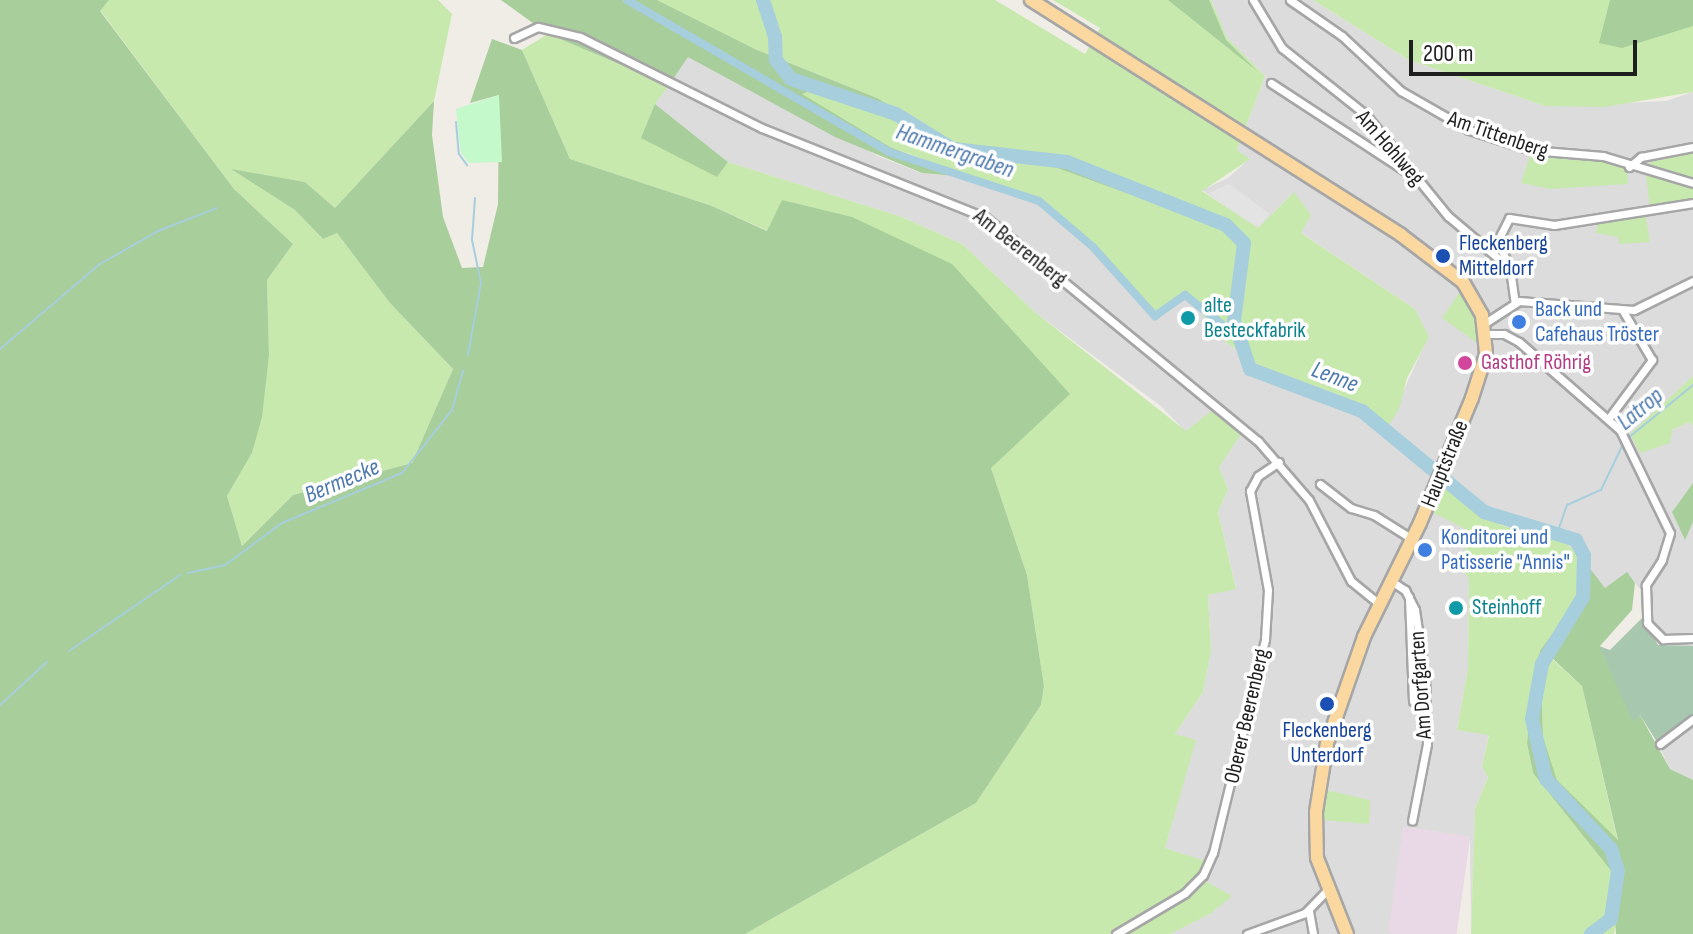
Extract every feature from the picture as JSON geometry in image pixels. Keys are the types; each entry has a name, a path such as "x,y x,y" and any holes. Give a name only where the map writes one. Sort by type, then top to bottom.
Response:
{"main road":[{"path":"1031,0 1331,189 1457,276 1473,294 1486,328"},
{"name":"Hauptstraße","path":"1347,934 1326,891 1315,835 1320,777 1337,708 1379,604 1444,468 1482,369 1486,328"}],"street":[{"name":"Am Hohlweg","path":"1253,0 1282,48 1365,114 1448,216 1511,276"},
{"name":"Am Tittenberg","path":"1290,0 1439,116 1531,150 1603,156 1629,167 1693,183"},
{"name":"Am Beerenberg","path":"514,38 534,27 580,37 762,128 973,210 1238,422 1279,462 1309,500 1351,581 1379,604"},
{"path":"1271,83 1421,182"},
{"path":"1629,167 1641,157 1693,147"},
{"path":"1515,303 1511,276 1497,242 1509,218 1554,225 1693,203"},
{"path":"1693,281 1649,306 1623,311 1515,303 1486,328 1519,342 1620,430 1670,533 1666,553 1646,585 1647,623 1663,639 1693,638"},
{"path":"1608,419 1652,360 1623,311"},
{"name":"Oberer Beerenberg","path":"1116,934 1185,893 1203,875 1213,853 1265,639 1268,590 1250,515 1250,491 1258,476 1279,462"},
{"path":"1323,486 1351,508 1374,515 1412,539"},
{"path":"1391,581 1409,597"},
{"name":"Am Dorfgarten","path":"1409,597 1413,701"},
{"name":"Am Dorfgarten","path":"1409,597 1421,649 1428,730 1412,821"},
{"path":"1660,744 1693,719"},
{"path":"1313,934 1309,911 1315,897 1326,891"},
{"path":"1247,934 1309,911"}],"shaded area":[{"path":"1211,0 1313,0 1409,60 1545,106 1666,101 1693,92 1693,376 1631,434 1672,430 1690,422 1693,426 1693,483 1672,512 1685,539 1693,522 1693,646 1666,648 1652,640 1642,618 1640,589 1627,573 1605,588 1558,536 1506,527 1445,486 1471,532 1459,566 1469,578 1468,668 1457,730 1489,734 1482,767 1488,776 1475,809 1471,934 1470,837 1404,827 1399,934 1170,934 1210,914 1201,879 1207,862 1165,848 1195,740 1175,734 1203,692 1211,651 1208,595 1236,588 1218,512 1228,489 1219,467 1162,407 1036,313 962,244 902,217 728,162 655,104 688,56 878,156 921,173 967,177 1022,192 1059,214 1156,318 1187,296 1227,343 1266,370 1337,394 1388,425 1428,337 1415,309 1300,232 1293,193 1258,228 1202,190 1228,178 1249,159 1237,150 1265,76 1227,38"},
{"path":"1229,184 1270,214 1258,227 1208,193"},
{"path":"1693,715 1693,780 1670,769 1657,742"},
{"path":"1403,827 1470,836 1457,934 1388,933"}],"green space":[{"path":"0,0 109,0 100,11 234,189 293,244 267,280 269,355 262,417 252,453 227,496 242,546 293,495 412,463 453,369 390,303 337,233 323,239 295,210 231,169 305,182 335,208 434,101 432,135 443,217 462,268 483,267 498,204 499,95 470,103 492,39 522,50 570,159 712,206 767,231 782,200 852,217 952,264 1070,394 991,468 1027,575 1044,686 1041,705 976,803 745,934 0,934"},
{"path":"109,0 438,0 452,14 434,101 335,208 305,182 233,170 295,210 323,239 337,233 390,303 453,369 412,463 293,495 242,546 227,496 252,453 269,355 267,280 293,244 234,189 100,10"},
{"path":"501,0 657,0 757,50 877,98 950,141 1062,159 1121,177 1216,215 1216,226 1052,166 947,152 920,143 892,115 810,91 802,94 890,147 967,177 922,173 835,137 688,57 669,85 548,34"},
{"path":"657,0 995,0 1085,54 1100,28 1053,0 1211,0 1227,38 1265,76 1237,150 1250,159 1202,191 1258,228 1294,192 1311,215 1301,233 1415,309 1429,337 1407,378 1399,409 1389,425 1337,394 1266,370 1227,343 1187,296 1157,318 1093,247 1039,201 890,147 801,94 809,91 893,115 920,143 947,152 1052,166 1216,226 1216,215 1062,159 950,141 877,98 757,50"},
{"path":"1168,0 1209,0 1226,40 1257,71"},
{"path":"1313,0 1693,0 1693,92 1604,107 1545,106 1409,60"},
{"path":"1610,0 1693,0 1693,26 1622,48 1599,43"},
{"path":"548,34 669,85 655,104 717,177 728,162 902,217 962,244 1036,313 1186,431 1214,409 1243,431 1219,467 1228,489 1218,512 1236,589 1208,595 1211,651 1203,692 1175,734 1196,740 1165,848 1208,862 1202,879 1232,896 1210,914 1170,934 745,934 976,803 1041,705 1044,686 1027,575 991,468 768,231 712,206 570,159 522,50"},
{"path":"499,95 502,162 469,163 461,153 456,109"},
{"path":"655,104 728,162 717,177 641,138"},
{"path":"1693,153 1693,179 1649,168 1650,162"},
{"path":"1530,156 1614,163 1627,170 1628,184 1550,189 1521,183"},
{"path":"1646,175 1693,187 1693,199 1650,207"},
{"path":"1646,217 1650,242 1619,244 1618,237 1596,233 1598,223"},
{"path":"1462,289 1474,316 1479,344 1442,318"},
{"path":"1693,376 1693,426 1690,422 1672,430 1670,443 1640,453 1630,434"},
{"path":"1693,483 1693,522 1685,540 1672,512"},
{"path":"1445,486 1481,515 1506,527 1558,536 1581,557 1586,581 1581,596 1541,649 1582,686 1618,842 1557,780 1543,737 1541,676 1534,676 1527,743 1533,773 1612,872 1618,914 1614,934 1471,934 1475,809 1488,777 1482,767 1489,735 1457,730 1468,668 1469,578 1459,566 1471,532 1434,513"},
{"path":"1581,557 1605,588 1627,572 1635,583 1632,610 1600,646 1633,721 1640,715 1670,769 1693,780 1693,934 1616,934 1612,872 1533,773 1527,743 1534,676 1541,676 1543,737 1557,780 1618,840 1582,686 1551,657 1536,664 1541,649 1581,596 1586,581"},
{"path":"1642,618 1658,645 1693,646 1693,715 1657,742 1640,715 1633,722 1599,646 1610,650"},
{"path":"1325,790 1370,800 1369,824 1322,820"}],"waterway":[{"name":"Hammergraben","path":"627,0 889,152 1039,201 1093,247 1155,316 1185,295 1238,337"},
{"name":"Lenne","path":"763,0 775,36 776,60 791,79 896,114 953,149 1067,162 1226,225 1244,243 1234,321 1250,369 1362,411 1484,512 1576,540 1584,556 1583,597 1542,664 1532,719 1546,779 1611,849 1618,871 1611,919 1591,934"},
{"name":"Bermecke","path":"456,122 459,154 467,165"},
{"name":"Bermecke","path":"468,355 481,283 472,240 475,198"},
{"path":"0,349 100,264 158,231 217,208"},
{"name":"Bermecke","path":"188,573 225,565 282,523 402,473 452,410 463,371"},
{"name":"Latrop","path":"1627,439 1693,385"},
{"name":"Latrop","path":"1558,531 1567,505 1601,490 1623,444"},
{"name":"Bermecke","path":"69,651 180,575"},
{"name":"Bermecke","path":"0,705 47,662"}],"place":[{"name":"Fleckenberg Mitteldorf","path":"1443,256"},
{"name":"alte Besteckfabrik","path":"1188,318"},
{"name":"Back und Cafehaus Tröster","path":"1519,322"},
{"name":"Gasthof Röhrig","path":"1465,363"},
{"name":"Konditorei und Patisserie \"Annis\"","path":"1425,550"},
{"name":"Steinhoff","path":"1456,608"},
{"name":"Fleckenberg Unterdorf","path":"1327,704"}]}
